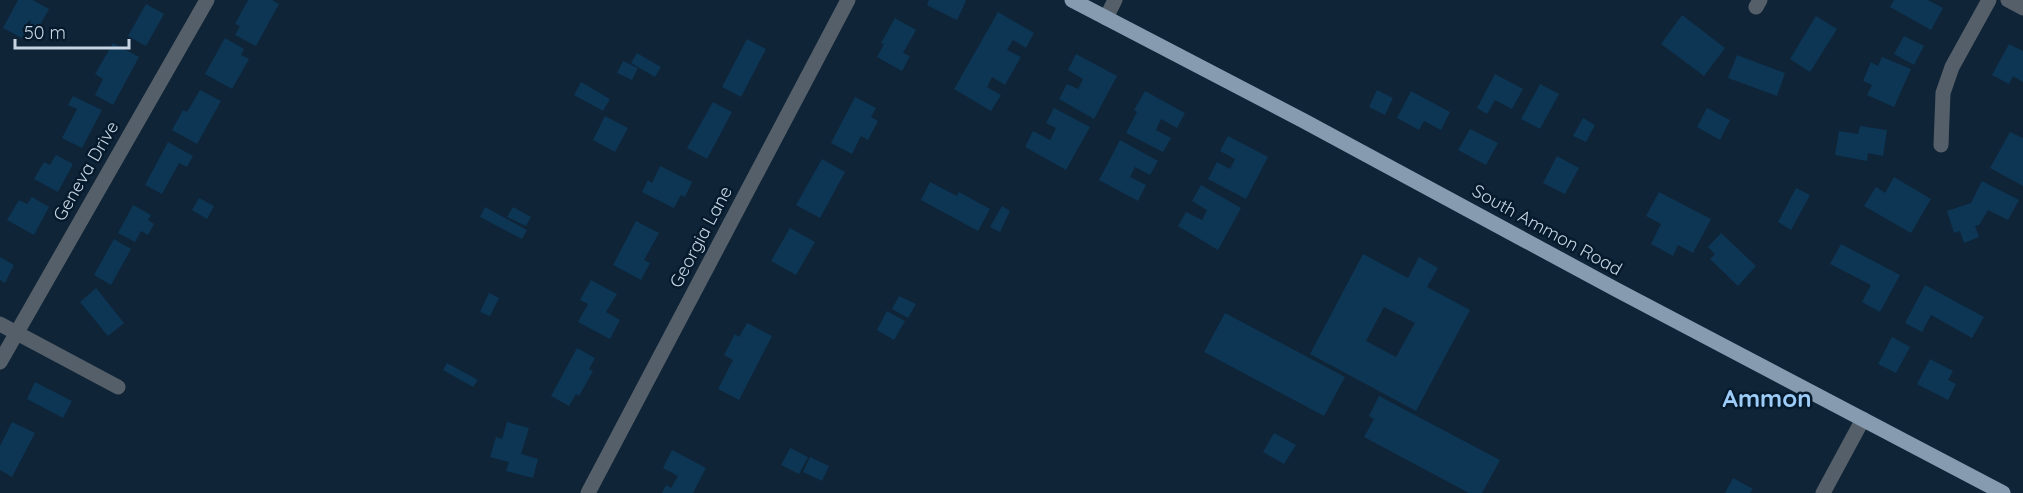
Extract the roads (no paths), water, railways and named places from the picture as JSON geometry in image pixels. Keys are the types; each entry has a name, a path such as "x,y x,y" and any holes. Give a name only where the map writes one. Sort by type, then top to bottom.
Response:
{"main road":[{"name":"South Ammon Road","path":"1072,0 2003,493"}],"street":[{"name":"Geneva Drive","path":"0,362 207,0"},
{"name":"Georgia Lane","path":"588,493 848,0"},
{"path":"1106,18 1115,0"},
{"path":"1941,145 1943,93 1953,67 1989,0"},
{"path":"2008,0 2023,8"},
{"path":"0,324 118,387"},
{"path":"1823,493 1863,419"}],"district":[{"name":"Ammon","path":"1767,399"}]}
